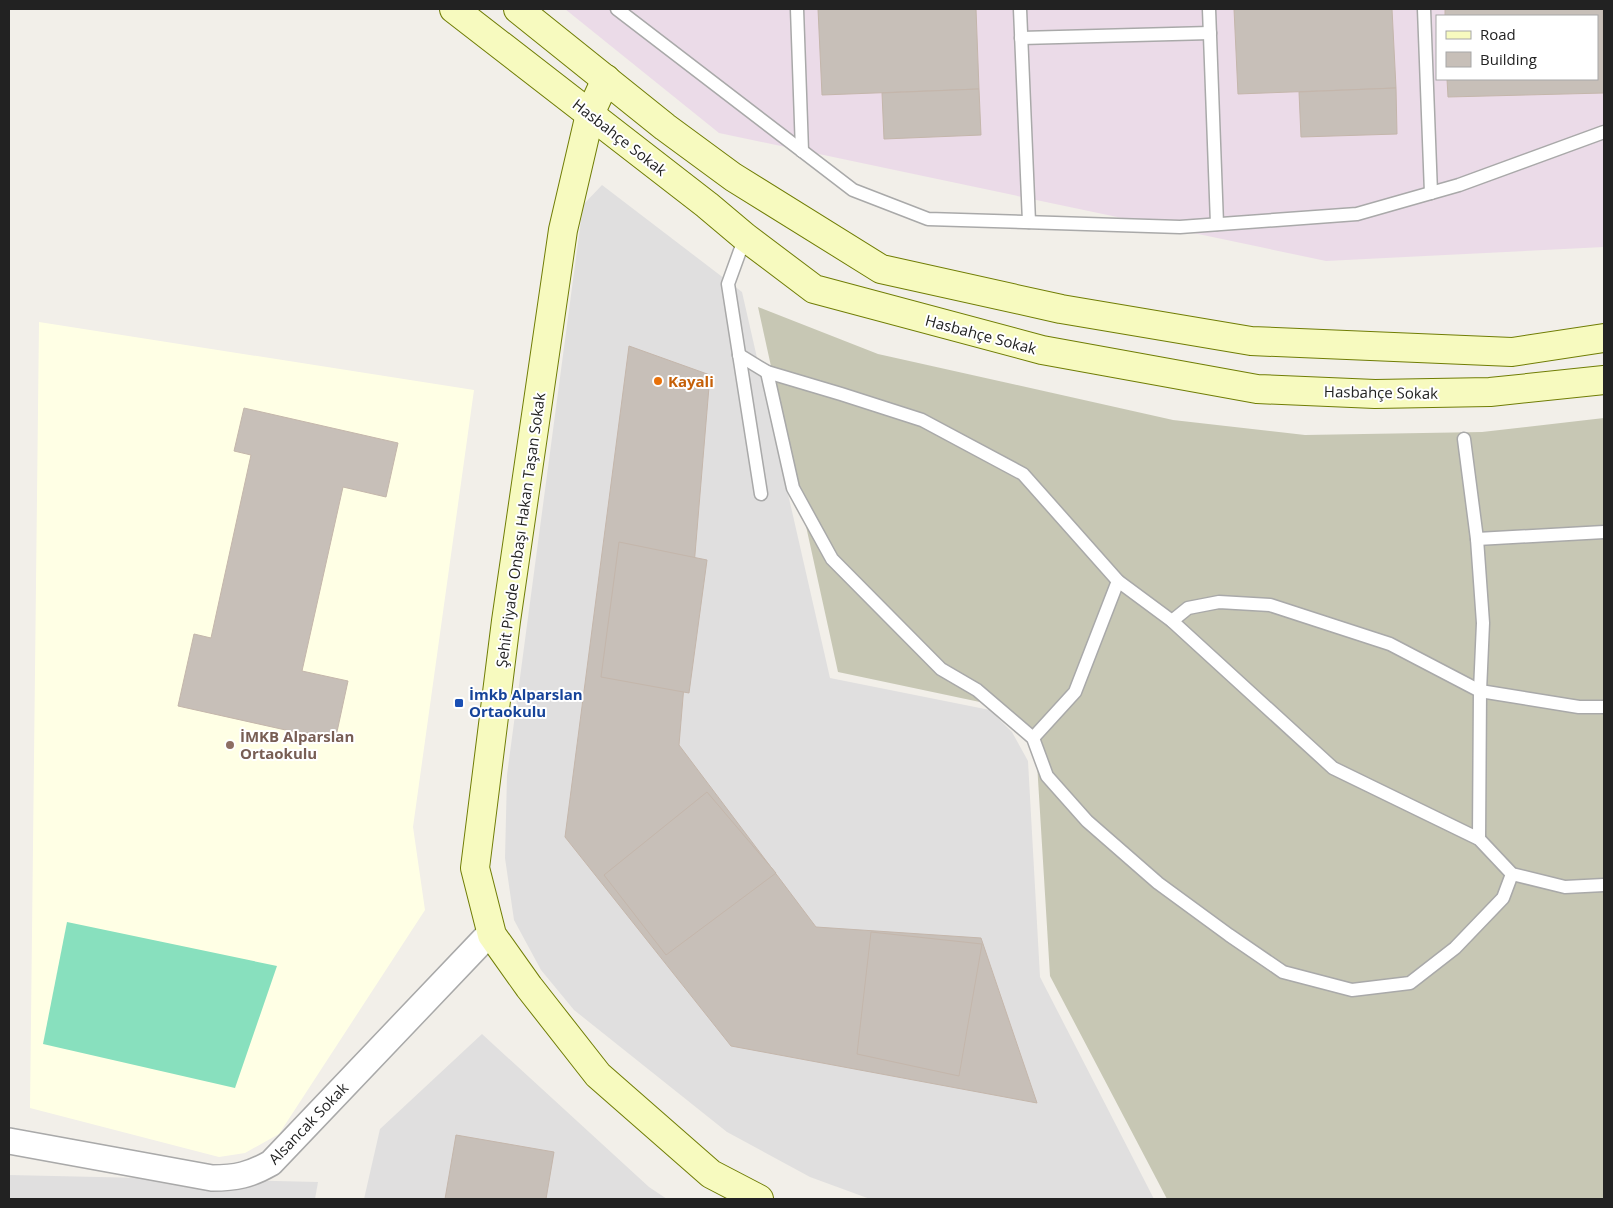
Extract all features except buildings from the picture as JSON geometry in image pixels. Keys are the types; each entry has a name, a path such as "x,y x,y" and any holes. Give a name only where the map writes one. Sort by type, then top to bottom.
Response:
{"main road":[{"name":"Hasbahçe Sokak","path":"454,9 707,205 745,238 814,289 1042,350 1257,388 1375,394 1490,392 1604,380"},
{"path":"518,9 666,127 733,177 881,269 1060,308 1251,341 1512,352 1604,338"},
{"name":"Şehit Piyade Onbaşı Hakan Taşan Sokak","path":"606,79 590,114 562,239 506,621 475,868 491,932 528,987 598,1075 711,1174 759,1199"}],"street":[{"name":"Alsancak Sokak","path":"9,1141 212,1178 235,1178 254,1172 271,1163 491,932"}],"lane":[{"path":"617,9 852,190 928,219 1180,226 1358,214 1459,185 1604,132"},
{"path":"797,9 802,151"},
{"path":"1020,9 1029,222"},
{"path":"1210,9 1218,224"},
{"path":"1424,9 1431,193"},
{"path":"1022,38 1210,33"},
{"path":"745,238 728,284 761,494"},
{"path":"739,355 767,372 922,420 1023,474 1118,581 1172,621 1333,768 1479,839 1512,874 1565,886 1604,886"},
{"path":"767,372 793,488 832,559 941,670 977,690 1033,738 1047,776 1087,821 1158,883 1228,935 1283,972 1352,990 1410,983 1455,948 1503,898 1512,874"},
{"path":"1464,440 1477,539 1483,623 1480,691 1479,839"},
{"path":"1477,539 1604,532"},
{"path":"1033,738 1075,692 1118,581"},
{"path":"1172,621 1188,608 1219,602 1270,605 1390,644 1480,691 1579,707 1604,707"}],"shaded area":[{"path":"565,9 1604,9 1604,247 1326,261 719,133"},
{"path":"602,185 742,292 830,678 990,710 1012,732 1028,761 1040,977 1154,1199 870,1199 810,1177 727,1132 574,1010 541,970 514,920 505,858 507,775 583,205"},
{"path":"758,307 878,354 1173,420 1305,435 1482,432 1604,418 1604,1199 1167,1199 1050,976 1037,763 1027,739 994,705 838,672"},
{"name":"İMKB Alparslan Ortaokulu","path":"39,322 474,390 413,827 425,910 279,1134 245,1153 219,1157 30,1108"},
{"path":"482,1034 649,1187 667,1199 364,1199 380,1129"},
{"path":"9,1175 318,1182 315,1199 9,1199"}],"green space":[{"path":"67,922 277,966 235,1088 43,1044"}],"place":[{"name":"Kayali","path":"658,381"},
{"name":"İmkb Alparslan Ortaokulu","path":"459,703"},
{"name":"İMKB Alparslan Ortaokulu","path":"230,745"}]}
